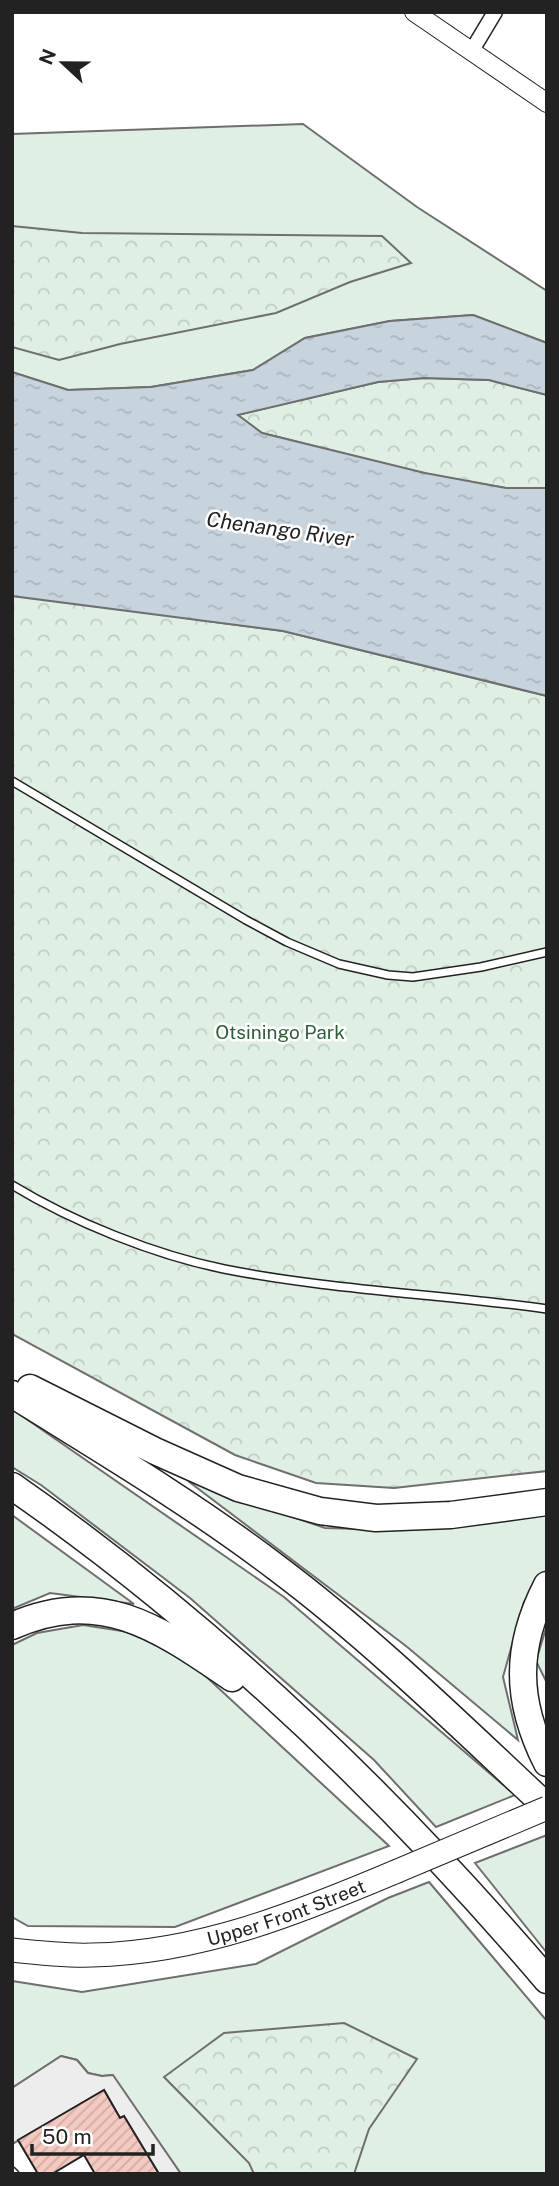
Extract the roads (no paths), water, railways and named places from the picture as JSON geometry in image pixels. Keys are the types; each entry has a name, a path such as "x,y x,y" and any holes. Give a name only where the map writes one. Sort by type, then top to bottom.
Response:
{"highway":[{"path":"12,1379 155,1451 238,1488 320,1511 376,1518 451,1515 547,1502"},
{"path":"12,1394 207,1517 281,1570 392,1662 547,1807"},
{"path":"12,1486 85,1536 182,1614 309,1729 434,1853 547,1980"},
{"path":"547,1585 535,1608 522,1664 522,1687 534,1737 547,1763"},
{"path":"12,1626 29,1618 60,1610 92,1610 122,1616 159,1630 192,1649 309,1729"}],"main road":[{"name":"Upper Front Street","path":"12,1950 92,1955 205,1940 288,1916 547,1807"}],"street":[{"path":"414,12 547,103"},
{"path":"471,52 495,12"}],"lane":[{"path":"12,781 246,920 287,942 339,964 388,975 413,977 481,967 547,952"},
{"path":"12,1185 77,1219 117,1236 223,1269 301,1281 547,1309"}],"water":[{"name":"Chenango River","path":"473,315 547,343 547,395 489,380 424,378 378,382 238,415 262,433 425,473 506,488 547,488 547,696 283,631 12,596 12,372 68,390 151,387 253,370 305,338 390,321"}],"park label":[{"name":"Otsiningo Park","path":"280,1032"}]}
